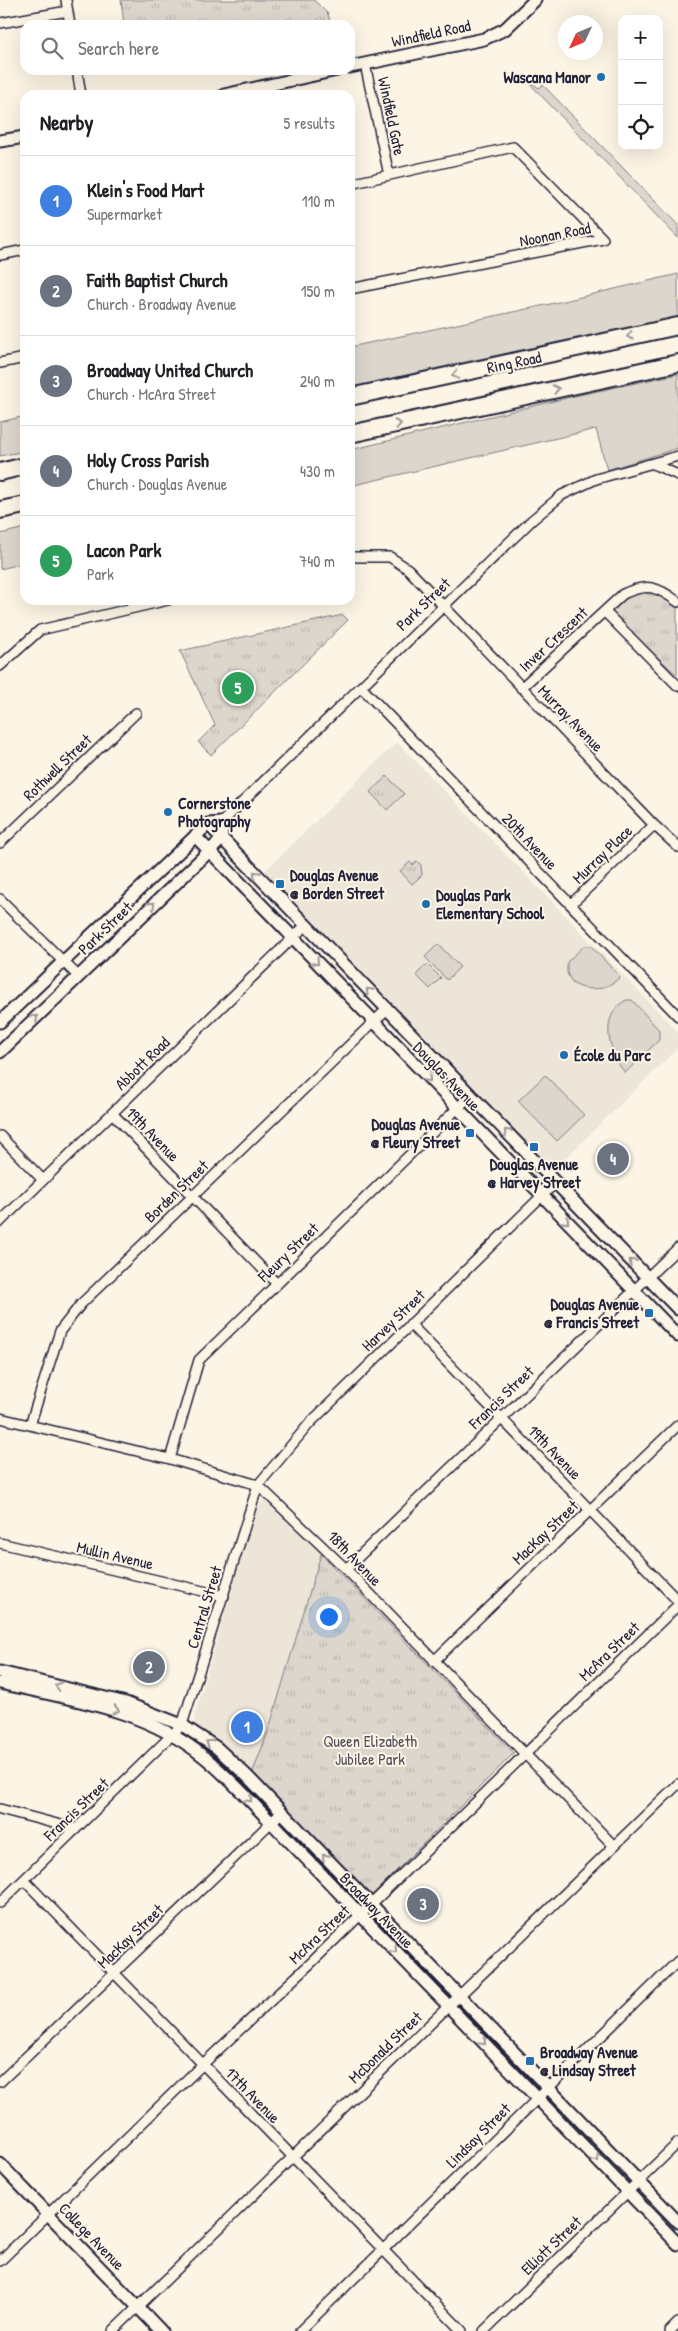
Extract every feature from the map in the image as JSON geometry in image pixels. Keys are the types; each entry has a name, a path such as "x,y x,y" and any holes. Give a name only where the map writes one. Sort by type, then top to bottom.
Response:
{"highway":[{"name":"Ring Road","path":"355,396 678,326"},
{"path":"355,433 678,363"},
{"path":"0,472 20,467"},
{"path":"0,510 20,506"}],"street":[{"path":"66,0 69,20"},
{"name":"Windfield Road","path":"355,66 494,35 505,29 535,0"},
{"path":"0,23 68,11"},
{"name":"Windfield Gate","path":"365,64 389,175"},
{"path":"78,75 80,90"},
{"path":"246,90 314,75"},
{"path":"0,141 20,138"},
{"name":"Noonan Road","path":"355,288 603,240 513,147 389,175"},
{"path":"355,183 389,175"},
{"path":"0,255 20,251"},
{"path":"0,363 20,359"},
{"name":"Park Street","path":"221,823 444,608 532,520 562,495 596,479 678,456"},
{"path":"653,464 678,475"},
{"name":"Murray Avenue","path":"355,557 390,557 408,569 678,847"},
{"name":"Inver Crescent","path":"522,688 623,594 640,586 662,590 678,602"},
{"path":"0,666 40,630 147,605"},
{"name":"Inver Crescent","path":"604,612 678,685"},
{"name":"20th Avenue","path":"361,687 678,1016"},
{"name":"Rothwell Street","path":"0,843 136,713"},
{"path":"208,824 221,823 222,839"},
{"name":"Park Street","path":"0,1022 208,824"},
{"name":"Douglas Avenue","path":"208,824 678,1310"},
{"name":"Murray Place","path":"571,904 654,824"},
{"name":"Douglas Avenue","path":"195,836 456,1109 678,1336"},
{"name":"Park Street","path":"0,1052 222,839"},
{"path":"0,900 78,976"},
{"name":"Abbott Road","path":"0,1222 42,1179 305,926"},
{"name":"Borden Street","path":"30,1425 60,1331 81,1304 387,1009"},
{"name":"Fleury Street","path":"170,1459 199,1360 471,1095"},
{"name":"19th Avenue","path":"112,1113 277,1284"},
{"path":"0,1136 42,1179"},
{"name":"Harvey Street","path":"258,1485 310,1423 555,1183"},
{"name":"Francis Street","path":"346,1569 678,1248"},
{"name":"19th Avenue","path":"410,1324 678,1601"},
{"name":"18th Avenue","path":"0,1418 170,1459 258,1485 346,1569 614,1846"},
{"name":"MacKay Street","path":"434,1661 678,1425"},
{"name":"Central Street","path":"173,1736 182,1725 258,1485"},
{"name":"Mullin Avenue","path":"0,1543 224,1596"},
{"name":"McAra Street","path":"0,2261 678,1606"},
{"name":"Broadway Avenue","path":"0,1672 126,1702 182,1725 216,1748 247,1776 678,2222"},
{"name":"Broadway Avenue","path":"0,1683 119,1711 173,1736 202,1755 228,1778 271,1822 678,2244"},
{"name":"Francis Street","path":"0,1903 173,1736"},
{"name":"McDonald Street","path":"113,2331 678,1784"},
{"path":"0,1809 76,1829"},
{"name":"MacKay Street","path":"0,2082 282,1812"},
{"name":"17th Avenue","path":"24,1880 462,2331"},
{"name":"Lindsay Street","path":"300,2331 678,1961"},
{"name":"Elliott Street","path":"484,2331 678,2142"},
{"name":"College Avenue","path":"0,2164 161,2331"},
{"path":"670,2331 678,2323"}],"shaded area":[{"name":"Douglas Park Elementary School","path":"397,742 678,1032 678,1048 554,1169 265,871"},
{"path":"263,1501 269,1501 321,1554 269,1729 252,1774 200,1732 195,1725 194,1718 255,1509"}],"green space":[{"path":"121,0 314,0 328,14 330,20 123,20"},
{"path":"533,84 539,88 543,85 678,225 678,238 531,85"},
{"path":"678,274 678,317 425,374 355,387 355,346 564,301"},
{"path":"678,374 678,448 607,470 596,429 355,485 355,449 579,395"},
{"path":"20,417 20,452 0,456 0,422"},
{"path":"20,529 20,564 0,569 0,534"},
{"path":"640,591 661,594 677,605 677,675 609,613 625,599"},
{"path":"343,615 348,620 211,755 198,742 215,725 180,651"},
{"path":"387,776 404,794 387,810 370,792"},
{"path":"417,861 421,865 422,875 412,884 400,871 410,862 413,865"},
{"path":"438,944 460,967 447,980 425,957"},
{"path":"584,946 591,946 620,977 609,985 597,989 584,988 572,983 567,973 567,962"},
{"path":"427,964 441,978 430,989 416,975"},
{"path":"626,1000 632,1000 659,1030 659,1040 625,1073 614,1055 609,1035 609,1025 617,1007"},
{"path":"545,1075 584,1115 557,1141 518,1101"},
{"name":"Queen Elizabeth Jubilee Park","path":"321,1554 514,1753 369,1898 252,1774 269,1729"}],"place":[{"name":"Wascana Manor","path":"601,77"},
{"name":"Lacon Park","path":"238,688"},
{"name":"Cornerstone Photography","path":"168,812"},
{"name":"Douglas Avenue @ Borden Street","path":"280,884"},
{"name":"Douglas Park Elementary School","path":"426,904"},
{"name":"École du Parc","path":"564,1055"},
{"name":"Douglas Avenue @ Fleury Street","path":"470,1133"},
{"name":"Douglas Avenue @ Harvey Street","path":"534,1147"},
{"name":"Holy Cross Parish","path":"613,1159"},
{"name":"Douglas Avenue @ Francis Street","path":"649,1313"},
{"name":"Faith Baptist Church","path":"149,1667"},
{"name":"Klein's Food Mart","path":"247,1727"},
{"name":"Broadway United Church","path":"423,1904"},
{"name":"Broadway Avenue @ Lindsay Street","path":"530,2061"}]}
